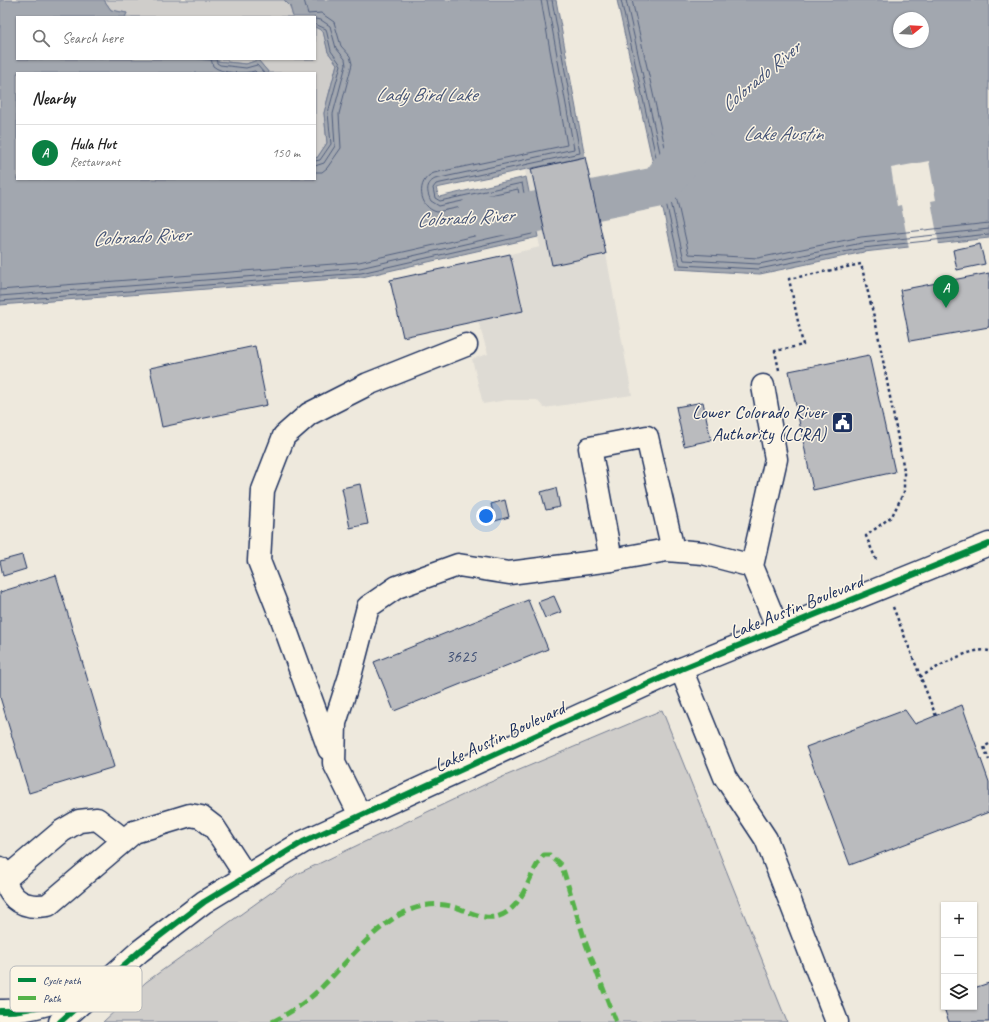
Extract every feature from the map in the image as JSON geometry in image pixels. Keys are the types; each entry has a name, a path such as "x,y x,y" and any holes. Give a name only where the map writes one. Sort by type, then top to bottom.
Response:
{"street":[{"path":"360,815 334,764 283,622 259,561 263,490 284,436 309,414 368,384 466,345"},
{"path":"764,386 776,459 752,566 778,629"},
{"path":"611,560 590,448 647,437 673,550"},
{"name":"Lake Austin Boulevard","path":"123,966 140,951 204,902 303,842 681,669 989,544"},
{"path":"334,764 335,723 350,676 368,607 397,587 458,565 509,573 611,560 667,550 703,553 752,566"},
{"path":"681,669 725,777 766,839 837,1022"},
{"path":"124,840 97,819 79,821 62,831 2,874 17,901 33,908 48,905 134,832 190,815 201,817 214,827 246,876"},
{"path":"0,1011 10,1010"},
{"name":"Lake Austin Boulevard","path":"60,1022 71,1012"}],"path":[{"path":"764,386 781,381 775,351 803,345 789,279 860,264 877,329 904,470 904,492 892,516 866,536 877,562"},
{"path":"893,607 936,716"},
{"path":"920,677 953,660 980,650 989,651"},
{"path":"989,744 984,747 989,760"}],"shaded area":[{"path":"104,0 284,0 290,6 293,16 126,16 127,13 111,10"},
{"path":"316,28 323,31 328,52 337,64 324,113 327,143 317,158 316,72 268,72 258,60 316,60"},
{"path":"207,60 258,60 246,64"},
{"path":"585,157 606,254 632,395 544,408 537,400 507,400 483,404 472,359 488,354 478,321 523,311 510,254 540,247 525,170"},
{"path":"662,710 787,1022 103,1022 114,1012 142,1012 142,986 146,982 297,874 486,784"}],"water":[{"name":"Lady Bird Lake","path":"0,0 104,0 111,10 127,13 126,16 16,16 16,60 207,60 246,64 258,60 268,72 16,72 16,180 316,180 316,158 327,143 324,113 337,64 328,52 323,31 316,28 316,16 293,16 290,6 284,0 556,0 585,157 436,188 439,197 526,177 538,237 362,277 0,305"},
{"name":"Lake Austin","path":"617,0 989,0 989,238 864,252 760,274 676,269"}],"pier":[{"path":"929,161 936,200 931,201 939,245 909,249 901,205 897,206 891,168"}],"building":[{"path":"585,157 606,254 552,265 531,169"},
{"path":"980,244 985,264 957,270 953,250"},
{"path":"510,254 523,311 403,337 390,280"},
{"path":"989,273 989,327 910,341 900,290"},
{"path":"255,346 267,405 162,427 150,368"},
{"name":"Lower Colorado River Authority (LCRA)","path":"869,355 895,472 813,490 789,371"},
{"path":"703,402 711,440 684,446 676,407"},
{"path":"360,484 368,524 350,528 342,488"},
{"path":"556,488 560,507 546,510 541,492"},
{"path":"505,500 509,517 495,521 491,504"},
{"path":"22,555 26,569 3,576 0,561"},
{"path":"56,575 114,767 29,793 0,697 0,592"},
{"path":"554,596 561,612 545,618 538,602"},
{"path":"528,600 548,649 394,711 374,662"},
{"path":"962,705 989,782 989,812 850,865 806,747 905,710 915,724"},
{"path":"989,983 989,1022 949,1022 945,1010 977,1010 977,987"}],"waterway":[{"name":"Colorado River","path":"477,216 530,213 659,187 693,143"}],"marked path":[{"path":"272,1022 292,1011 310,998 368,939 388,922 405,912 422,906 445,905 479,916 496,917 504,914 518,901 544,855 550,855 562,866 586,944 616,1022"}],"cycle path":[{"path":"123,966 140,951 204,902 303,842 681,669 989,544"},
{"path":"0,1011 10,1011"},
{"path":"60,1022 71,1012"}],"place":[{"name":"Hula Hut","path":"946,308"},
{"name":"Lower Colorado River Authority (LCRA)","path":"842,422"}]}
